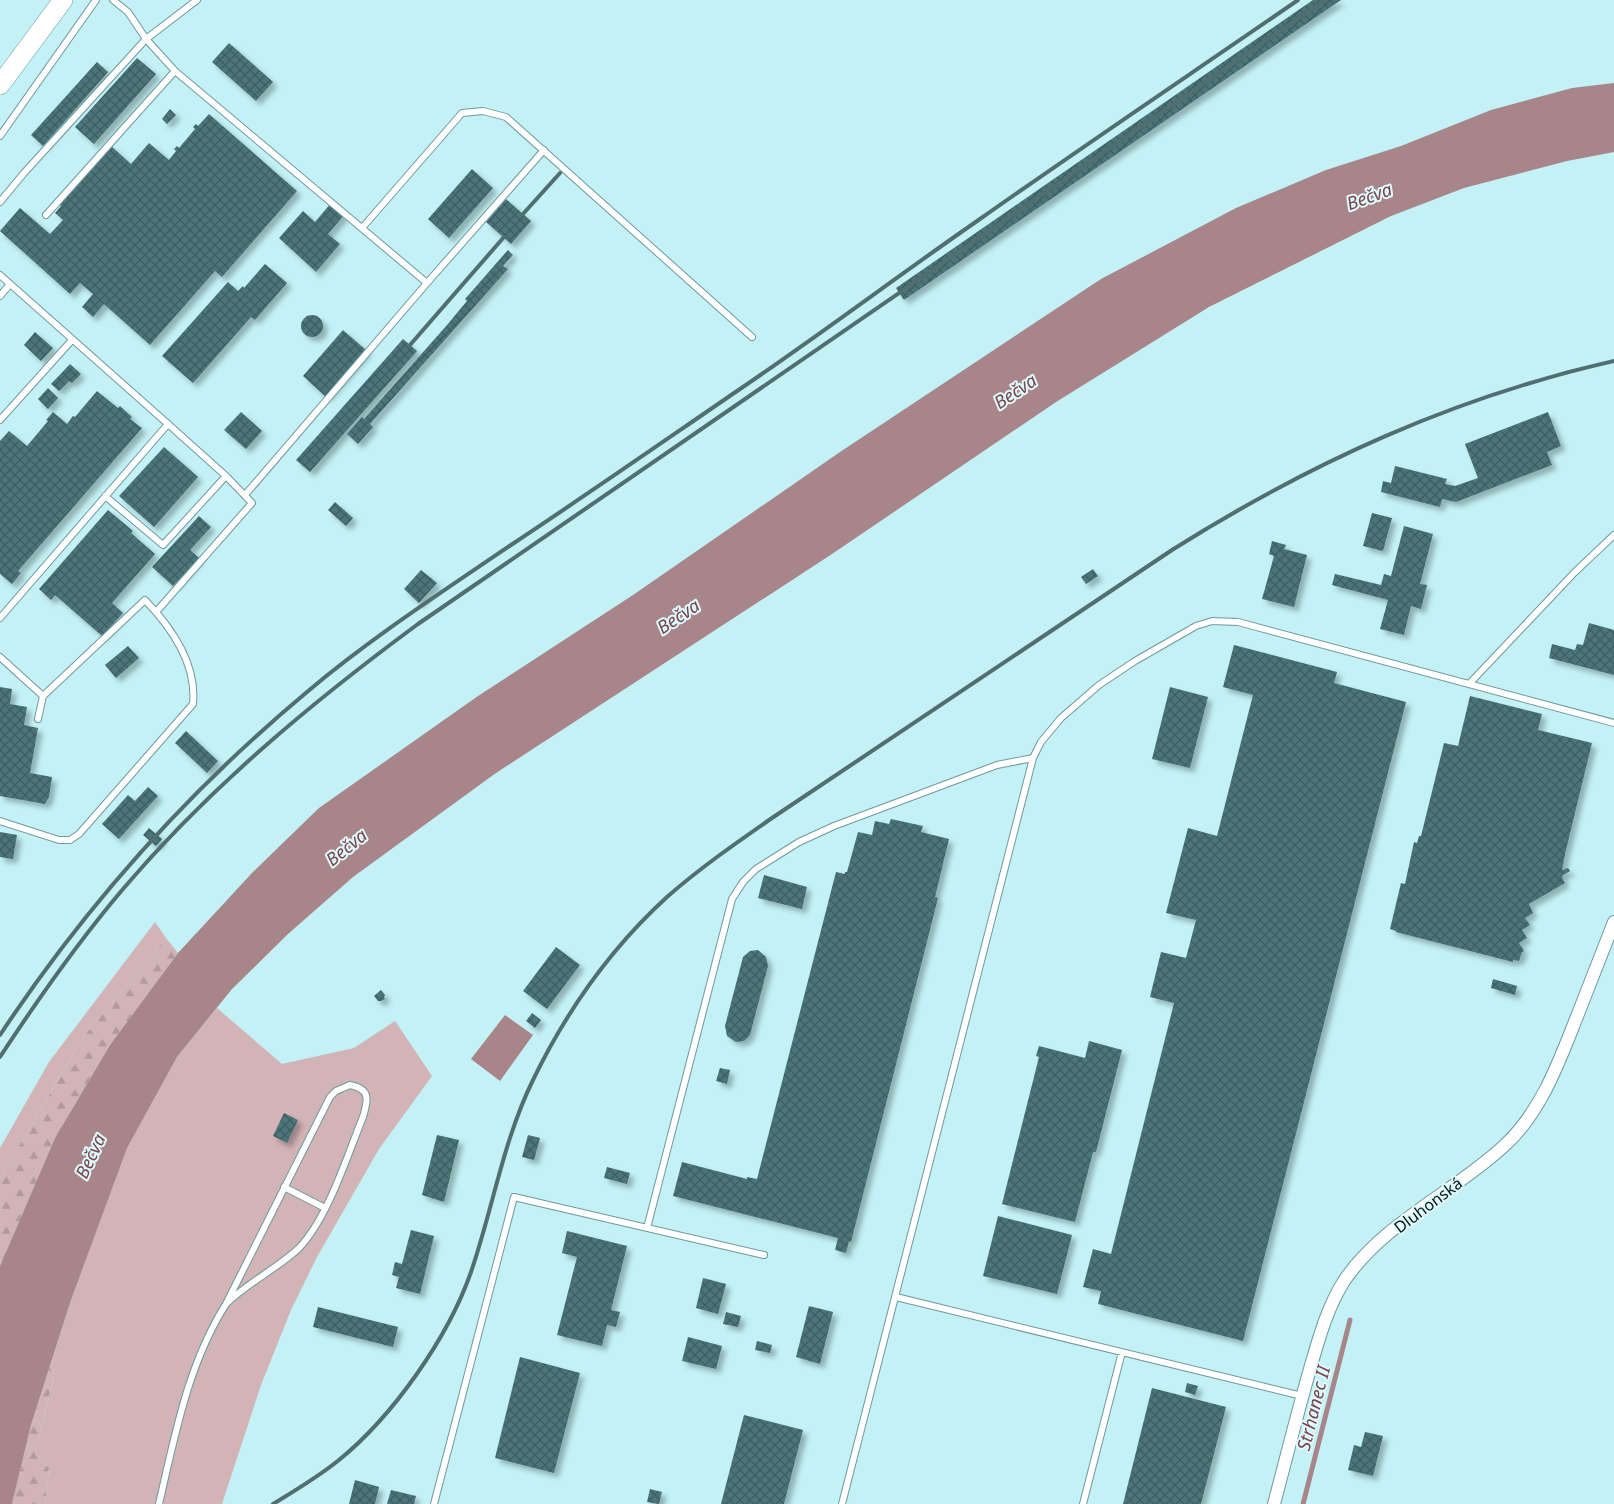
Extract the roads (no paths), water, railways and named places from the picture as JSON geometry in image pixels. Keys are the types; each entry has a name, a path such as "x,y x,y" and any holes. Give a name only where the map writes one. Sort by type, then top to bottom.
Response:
{"main road":[{"path":"0,85 63,0"}],"street":[{"name":"Dluhonská","path":"1274,1504 1322,1327 1329,1309 1346,1279 1374,1248 1390,1234 1507,1144 1536,1105 1559,1064 1614,922"}],"lane":[{"path":"0,136 96,0"},
{"path":"113,0 128,12 146,39 175,71 427,282"},
{"path":"0,202 146,39 197,0"},
{"path":"46,215 175,71"},
{"path":"362,228 462,113 483,111 506,117 752,337"},
{"path":"245,495 427,282 544,150"},
{"path":"0,275 226,476 252,503 156,612"},
{"path":"0,296 10,284"},
{"path":"0,420 72,340"},
{"path":"0,618 168,424"},
{"path":"105,496 163,545 226,476"},
{"path":"1469,684 1574,573 1614,535"},
{"path":"0,821 59,840 70,840 79,834 193,704 192,675 184,653 156,612 145,600 43,696 38,719"},
{"path":"842,1504 1034,758 1040,742 1062,718 1099,685 1167,642 1196,626 1212,621 1238,622 1614,723"},
{"path":"0,657 43,696"},
{"path":"647,1228 732,899 743,882 756,869 774,856 834,826 997,765 1034,758"},
{"path":"159,1504 187,1391 200,1353 215,1321 226,1304 330,1098 343,1087 357,1086 366,1095 367,1104 363,1117 325,1208 310,1236 286,1260 238,1292 226,1304"},
{"path":"284,1187 325,1208"},
{"path":"434,1504 514,1197 764,1255"},
{"path":"896,1297 1302,1396"},
{"path":"1083,1504 1122,1352"}],"water":[{"name":"Bečva","path":"1614,83 1614,152 1567,161 1464,188 1391,216 1209,307 1056,402 832,554 496,773 353,877 288,934 232,989 177,1057 127,1148 71,1300 31,1425 12,1504 0,1504 0,1266 55,1138 110,1045 178,953 252,873 319,808 478,696 633,595 840,452 1101,279 1236,208 1326,170 1401,146 1491,110 1572,88"},
{"path":"505,1015 533,1035 500,1081 471,1059"}],"waterway":[{"name":"Strhanec II","path":"1303,1504 1350,1320"}],"railway":[{"path":"0,1035 67,941 141,852 220,770 263,730 331,672 407,616 770,368 1019,191 1298,0"},
{"path":"0,1057 74,950 123,889 190,816 300,716 418,624 1325,0"},
{"path":"523,214 560,173"},
{"path":"410,345 504,237"},
{"path":"273,1504 323,1472 359,1442 398,1399 417,1374 448,1323 461,1297 479,1248 514,1127 533,1080 546,1055 591,982 627,938 667,897 718,856 772,818 1172,550 1224,518 1330,461 1385,436 1497,393 1614,361"}]}
